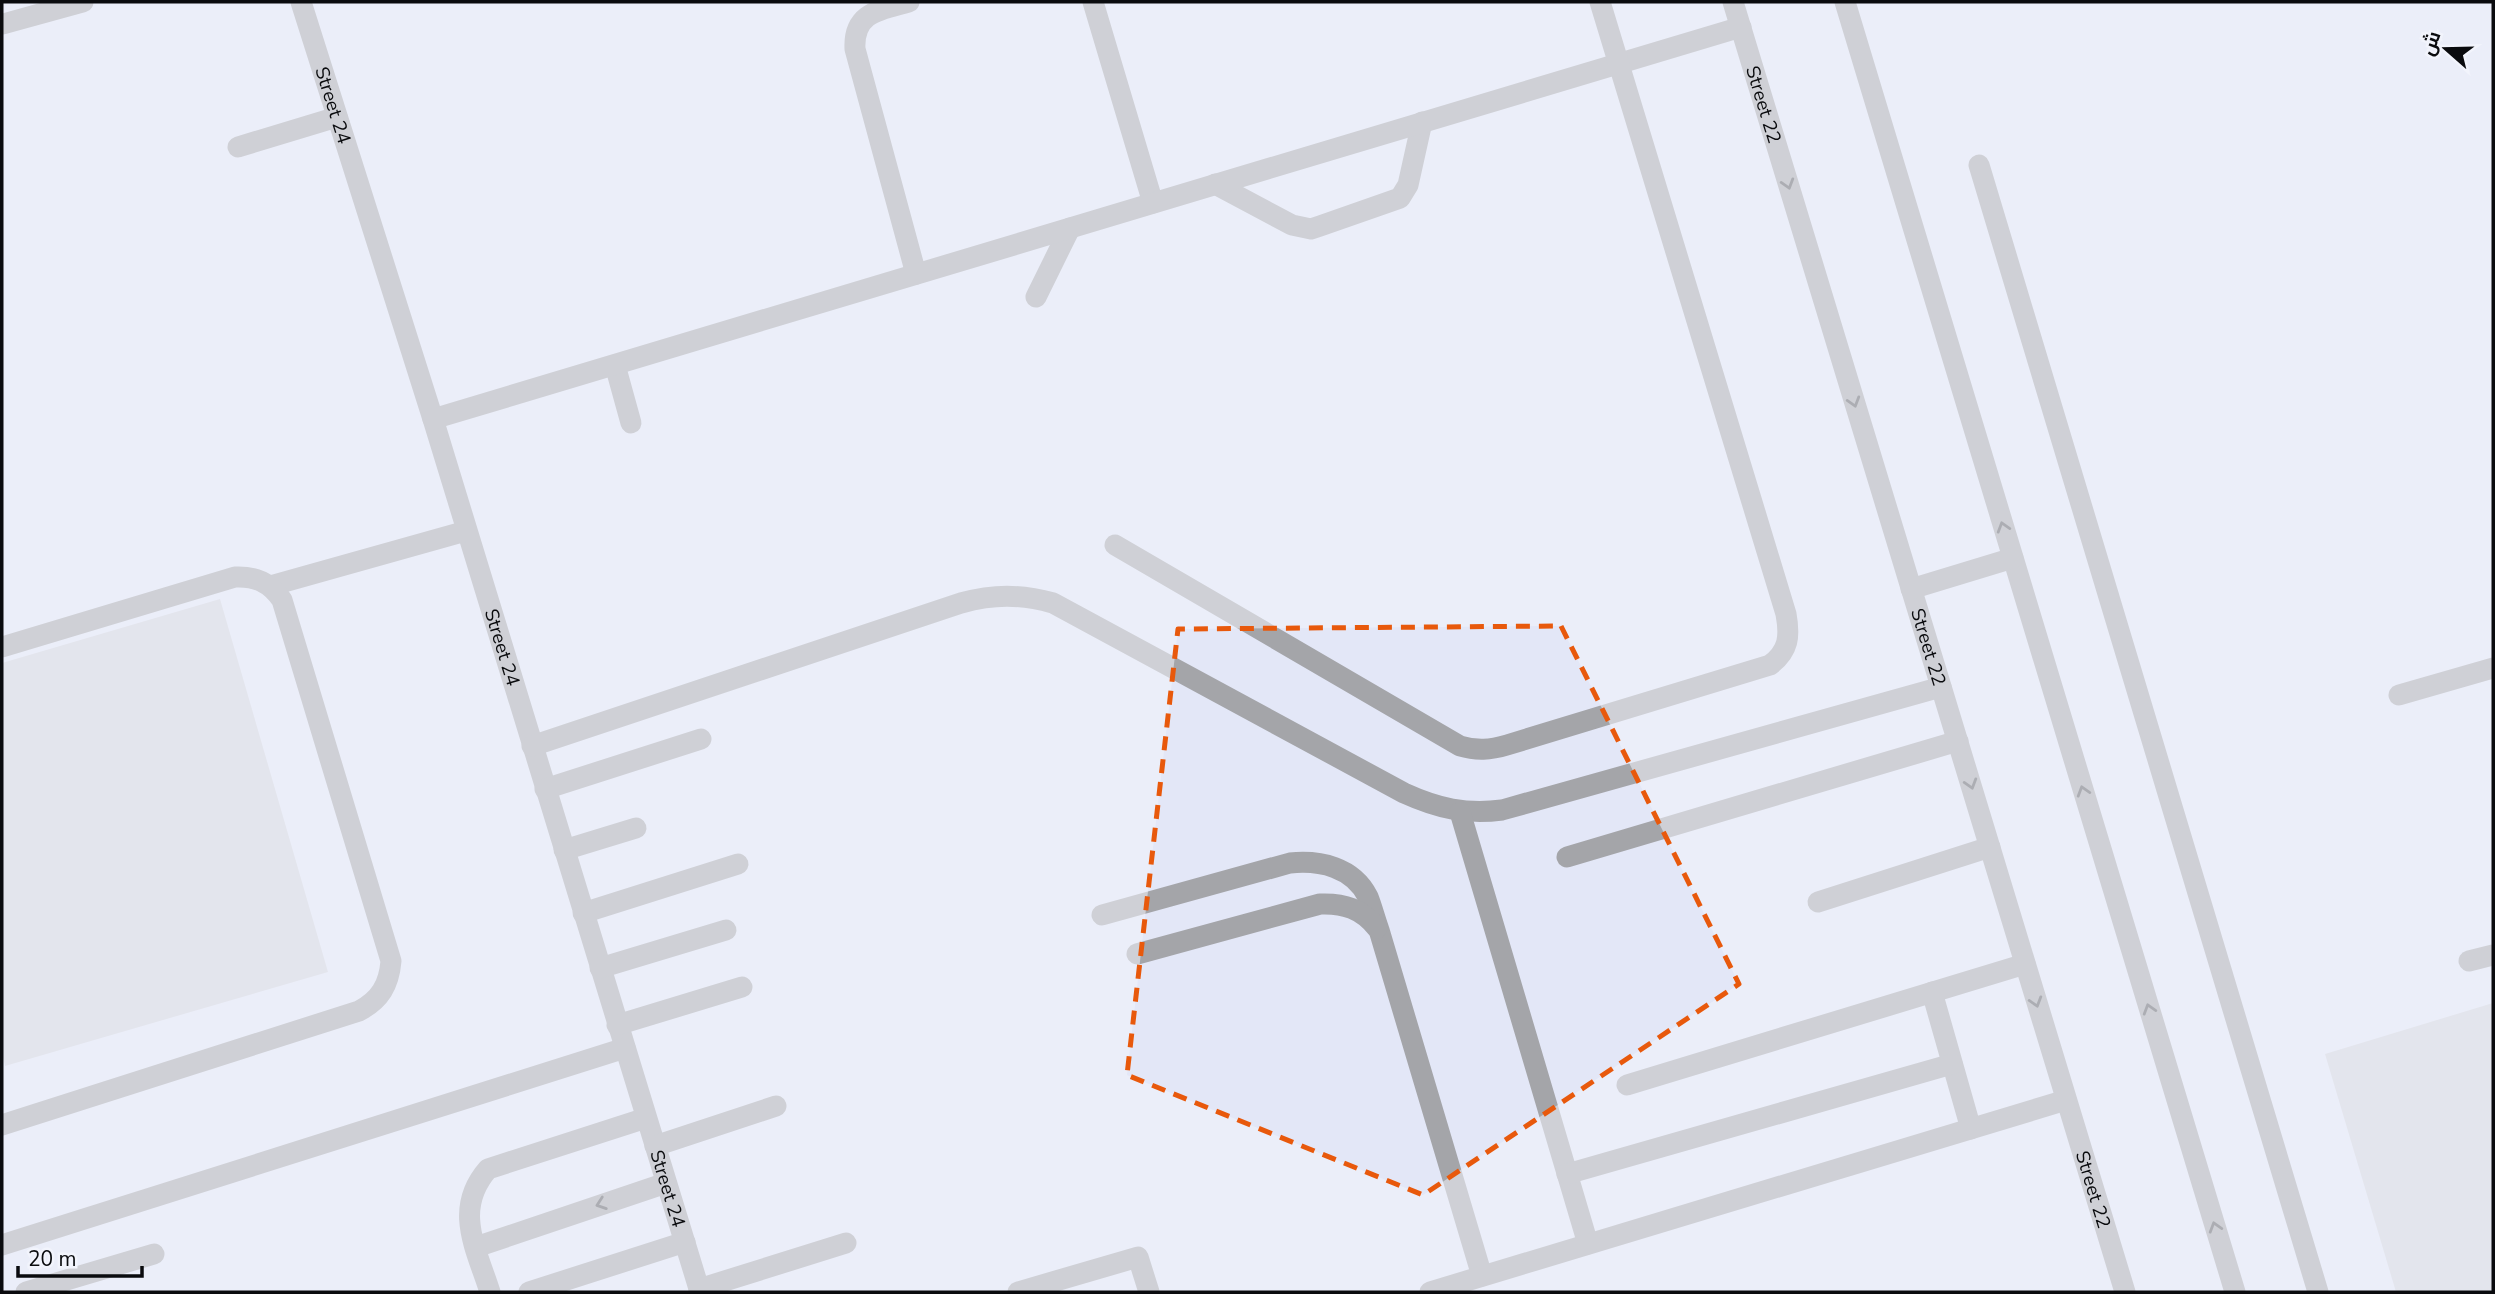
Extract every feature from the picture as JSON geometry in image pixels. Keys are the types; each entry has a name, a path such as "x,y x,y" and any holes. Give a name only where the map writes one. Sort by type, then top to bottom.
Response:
{"street":[{"path":"4,24 83,2"},
{"name":"Street 24","path":"301,2 433,419 700,1291"},
{"path":"909,2 874,12 864,19 854,38 858,62 916,274"},
{"path":"1093,2 1153,203"},
{"path":"1115,545 1460,746 1475,750 1492,750 1770,665 1779,658 1789,638 1786,614 1600,2"},
{"name":"Street 22","path":"1734,2 2124,1292"},
{"path":"1845,2 2235,1292"},
{"path":"433,419 1741,27"},
{"path":"238,147 337,117"},
{"path":"1215,184 1292,225 1311,229 1400,198 1408,185 1422,122"},
{"path":"1979,164 2318,1292"},
{"path":"1036,297 1070,228"},
{"path":"615,365 631,423"},
{"path":"270,586 466,531"},
{"path":"1911,589 2013,558"},
{"path":"2,647 235,577 259,579 270,586 282,600 391,961 390,977 383,992 373,1004 359,1011 2,1125"},
{"path":"532,746 961,603 1007,594 1053,603 1404,793 1431,805 1460,812 1502,810 1941,687"},
{"path":"2399,695 2493,668"},
{"path":"545,789 701,739"},
{"path":"1567,856 1958,741"},
{"path":"1460,812 1588,1244"},
{"path":"564,850 636,828"},
{"path":"1818,902 1990,847"},
{"path":"1102,915 1290,863 1325,863 1342,870 1356,881 1367,895 1379,930 1482,1276"},
{"path":"583,913 738,864"},
{"path":"1137,954 1320,904 1353,908 1368,917 1379,930"},
{"path":"600,968 726,930"},
{"path":"2469,961 2493,954"},
{"path":"1627,1085 2025,964"},
{"path":"617,1025 742,987"},
{"path":"1932,992 1971,1129"},
{"path":"2,1245 625,1048"},
{"path":"1567,1174 1952,1064"},
{"path":"1430,1292 2066,1100"},
{"path":"655,1146 776,1106"},
{"path":"490,1292 468,1210 471,1195 488,1169 646,1118"},
{"path":"476,1247 666,1183"},
{"path":"529,1292 685,1241"},
{"path":"700,1291 846,1242"},
{"path":"26,1292 154,1254"},
{"path":"1018,1292 1055,1287 1138,1257 1149,1292"}],"highlighted area":[{"path":"1561,626 1739,984 1423,1195 1127,1075 1178,629"}],"shaded area":[{"path":"2,2 2493,2 2493,1292 2,1292"}],"building":[{"path":"220,599 328,972 5,1066 2,1053 2,663"},
{"path":"2493,1003 2493,1292 2396,1292 2325,1054"}]}
